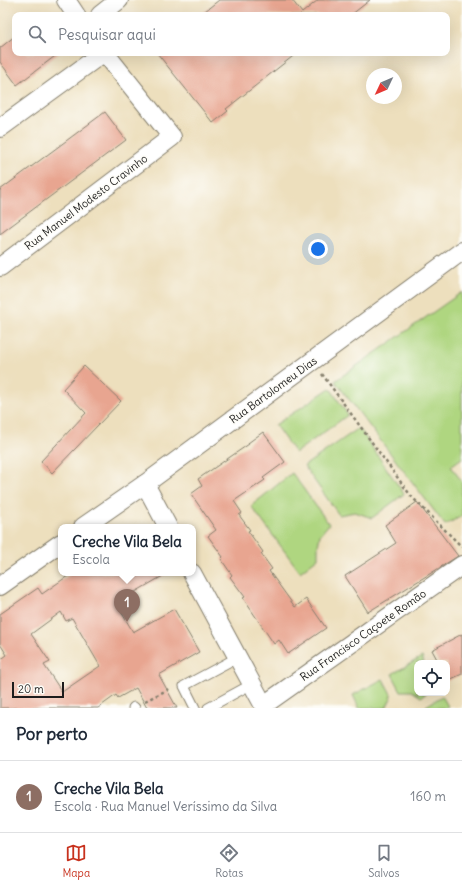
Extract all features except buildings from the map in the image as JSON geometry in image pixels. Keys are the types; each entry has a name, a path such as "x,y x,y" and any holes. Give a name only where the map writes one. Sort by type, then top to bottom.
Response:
{"street":[{"path":"66,0 74,12"},
{"path":"104,12 119,0"},
{"path":"0,128 100,56"},
{"name":"Rua Manuel Modesto Cravinho","path":"0,267 172,137 106,56"},
{"name":"Rua Bartolomeu Dias","path":"88,524 462,251"},
{"path":"144,484 166,524"},
{"path":"0,586 58,545"},
{"name":"Rua Francisco Caçoete Romão","path":"264,706 462,565"},
{"path":"194,576 264,706"}],"lane":[{"path":"195,708 184,686 238,657"},
{"path":"208,708 252,684"}],"path":[{"path":"312,361 411,496 462,548"},
{"path":"134,708 172,688 184,686"}],"green space":[{"path":"462,292 462,458 451,466 462,482 462,516 445,525 335,381"},
{"path":"330,388 348,415 295,453 275,425"},
{"path":"359,428 404,494 372,518 355,512 339,515 304,466"},
{"path":"292,473 329,524 320,535 318,558 300,572 251,506"},
{"path":"414,662 414,692 401,691 392,674"},
{"path":"383,679 392,696 386,708 359,708 353,695"},
{"path":"442,696 449,708 426,708 426,706"}],"place":[{"name":"Creche Vila Bela","path":"127,622"}]}
